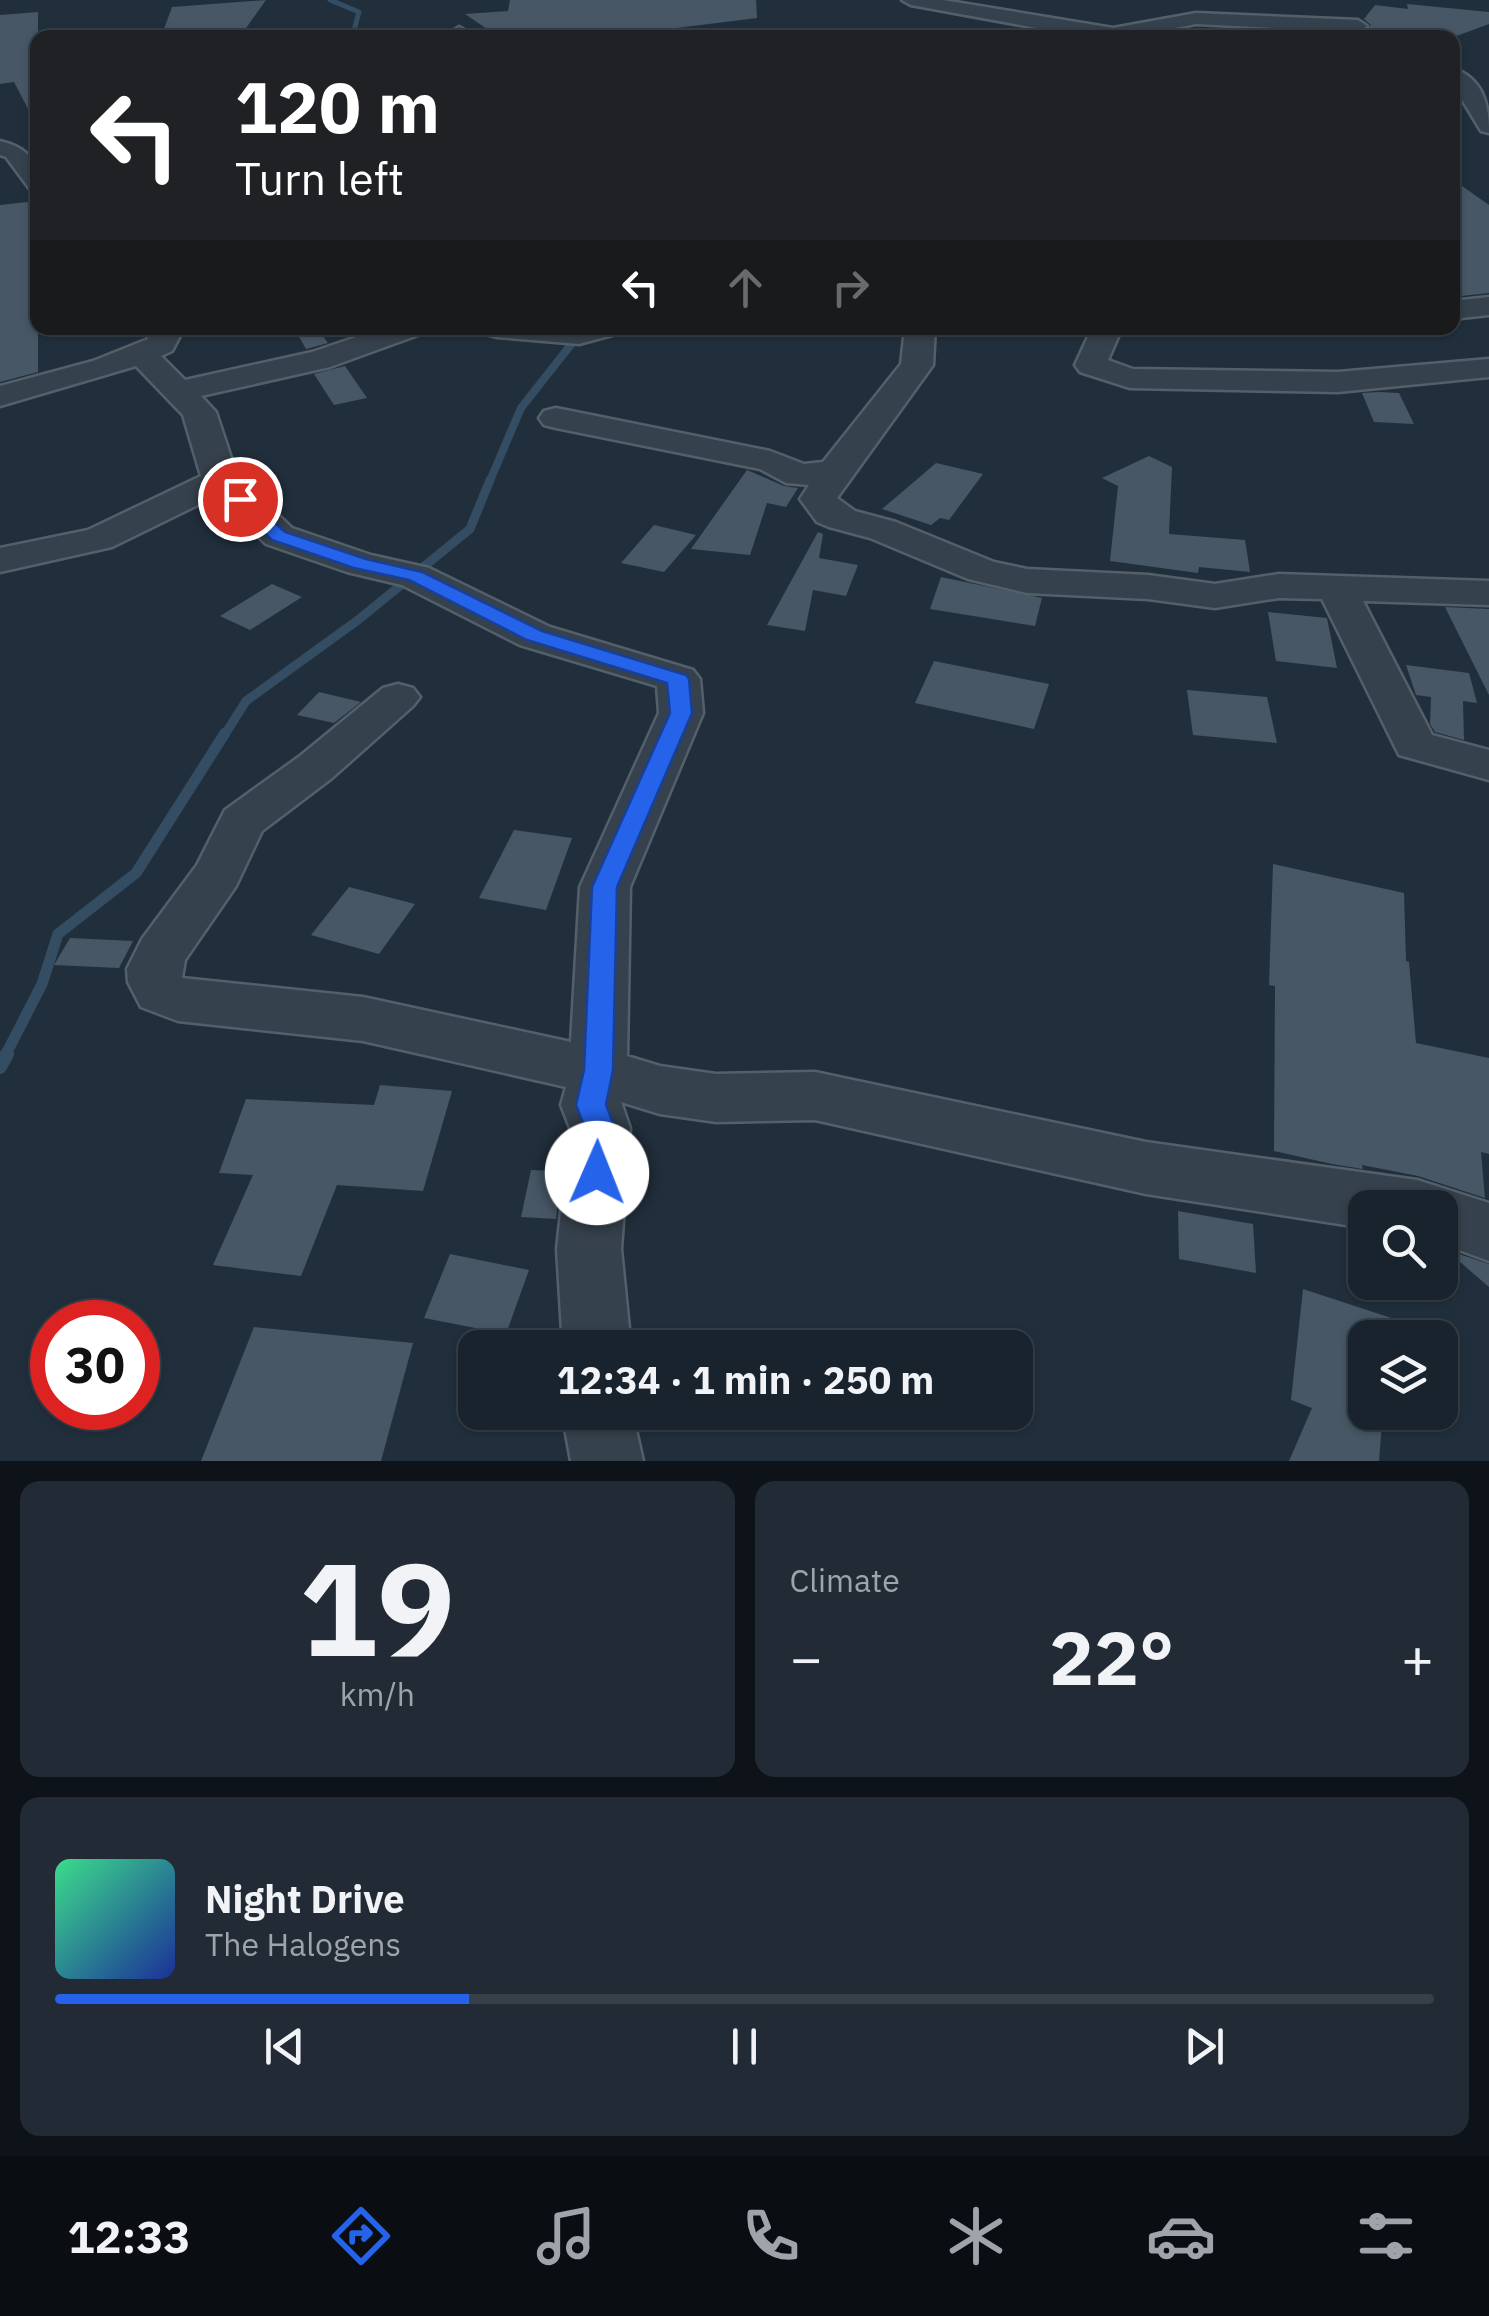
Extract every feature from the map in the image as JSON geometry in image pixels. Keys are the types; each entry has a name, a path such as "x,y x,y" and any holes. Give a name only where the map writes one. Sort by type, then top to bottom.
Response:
{"street":[{"path":"911,0 1073,30"},
{"path":"1120,30 1185,17 1362,25"},
{"path":"1460,79 1466,82 1489,126"},
{"path":"1,153 30,169"},
{"path":"1460,309 1489,306"},
{"path":"180,392 319,360 390,335"},
{"path":"919,335 917,365 834,472 818,499 830,514 1002,576 1058,584 1148,586 1215,596 1265,587 1489,592"},
{"path":"1103,335 1091,364 1130,378 1338,382 1489,368"},
{"path":"0,396 104,368 150,340 180,392 199,412 220,480 279,536 361,564 415,576 535,636 678,679 681,713 604,887 598,1070 591,1105 600,1128 590,1249 595,1330"},
{"path":"556,418 770,462 799,476 834,472"},
{"path":"0,560 99,539 220,480"},
{"path":"1334,588 1358,620 1392,708 1415,745 1489,765"},
{"path":"398,697 316,767 242,822 218,873 161,953 154,982 160,992 178,1000 363,1018 598,1070 660,1090 716,1098 815,1096 1146,1168 1348,1198"},
{"path":"1458,1221 1489,1232"},
{"path":"602,1430 607,1461"}],"building":[{"path":"266,0 245,30 164,30 172,7"},
{"path":"510,0 756,0 757,18 661,30 488,30 465,14 508,11"},
{"path":"1407,4 1489,12 1489,24 1460,35 1460,30 1367,30 1371,25 1364,19 1375,5 1408,9"},
{"path":"38,12 38,30 30,30 30,113 14,82 0,84 0,15"},
{"path":"1460,185 1489,205 1489,293 1460,296"},
{"path":"28,202 30,335 38,335 38,372 0,382 0,205"},
{"path":"298,335 322,335 328,343 306,349"},
{"path":"345,366 367,398 334,405 314,374"},
{"path":"1362,393 1399,393 1414,424 1374,422"},
{"path":"1149,456 1172,467 1169,534 1245,540 1250,572 1199,567 1198,573 1110,561 1118,486 1102,478"},
{"path":"936,463 983,474 949,520 940,518 931,525 882,509"},
{"path":"747,470 798,488 786,507 767,503 750,555 691,549"},
{"path":"654,525 696,535 664,572 621,563"},
{"path":"818,532 823,534 819,558 858,565 846,596 813,590 805,631 767,625"},
{"path":"941,577 1042,598 1035,626 930,609"},
{"path":"272,584 302,597 250,630 220,616"},
{"path":"1445,607 1489,609 1489,695"},
{"path":"1268,612 1327,618 1337,668 1276,661"},
{"path":"934,661 1049,684 1034,729 915,703"},
{"path":"1406,665 1469,673 1477,703 1463,701 1464,740 1435,732 1430,724 1431,697 1416,695"},
{"path":"1187,690 1267,697 1277,743 1193,735"},
{"path":"319,692 361,702 334,723 297,715"},
{"path":"514,830 572,838 546,910 479,898"},
{"path":"1273,864 1404,893 1406,961 1416,1043 1489,1058 1489,1154 1481,1152 1485,1198 1418,1176 1274,1151 1275,986 1269,985"},
{"path":"349,887 415,904 379,954 311,935"},
{"path":"70,938 133,941 119,968 54,965"},
{"path":"380,1085 452,1091 423,1191 337,1185 301,1276 213,1265 253,1175 219,1173 246,1099 374,1105"},
{"path":"531,1170 562,1171 556,1219 521,1217"},
{"path":"1178,1211 1253,1224 1256,1273 1179,1259"},
{"path":"450,1254 529,1270 507,1330 486,1330 424,1318"},
{"path":"1458,1254 1489,1264 1489,1287 1458,1260"},
{"path":"1303,1289 1397,1320 1348,1320 1348,1430 1382,1430 1379,1461 1289,1461 1312,1408 1291,1400"},
{"path":"254,1327 413,1343 381,1461 201,1461"}],"waterway":[{"path":"330,0 359,12 354,30"},
{"path":"489,483 521,408 578,335"},
{"path":"224,736 246,701 358,620 470,529 490,480"},
{"path":"5,1056 42,984 58,934 136,873 225,733"},
{"path":"0,1067 7,1054"}],"route":[{"path":"240,499 279,536 361,564 415,576 535,636 678,679 681,713 604,887 598,1070 591,1105 600,1128 597,1173"}]}
